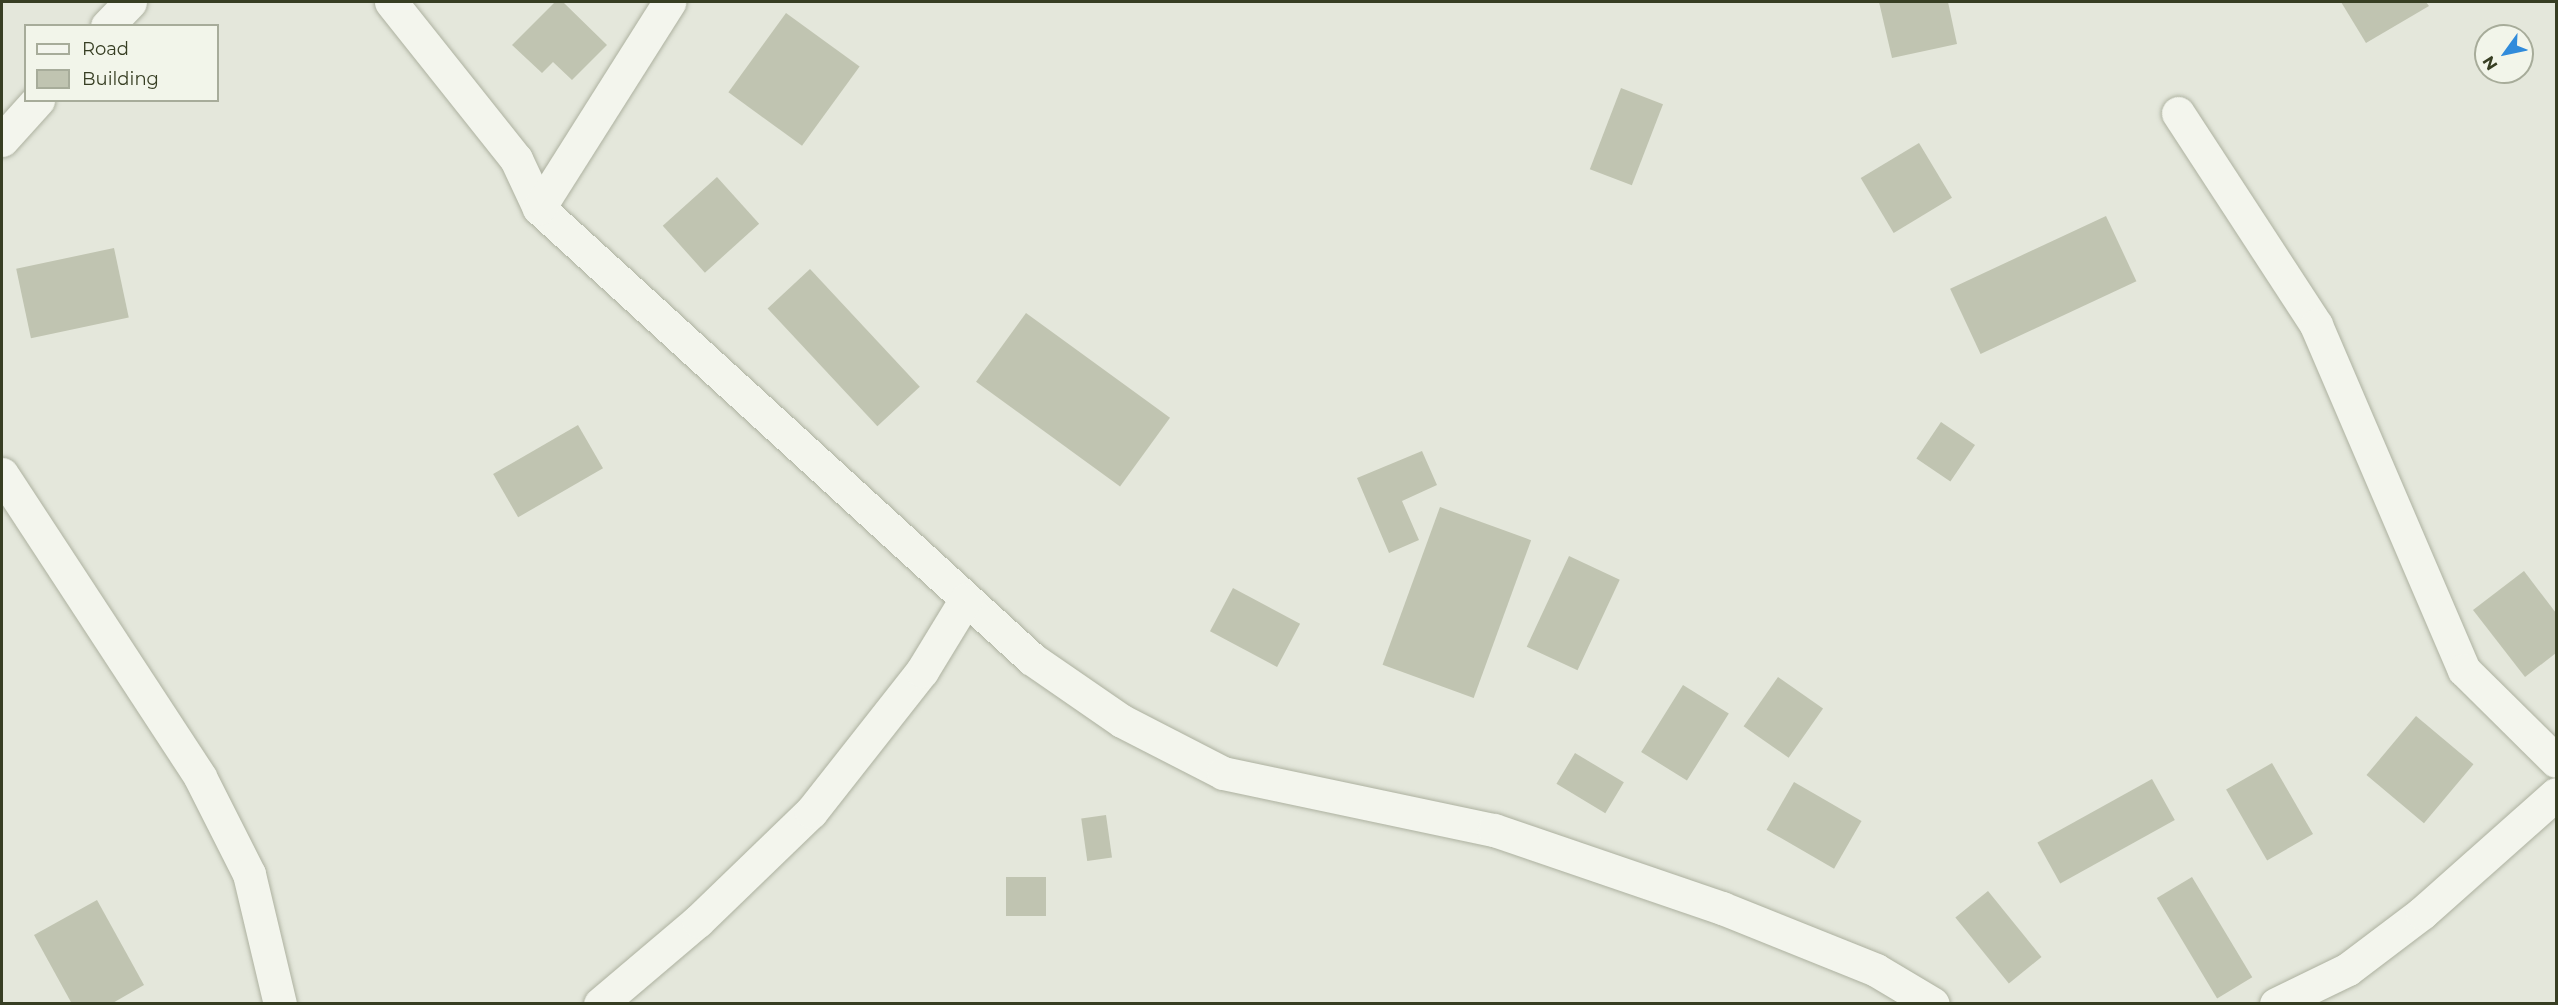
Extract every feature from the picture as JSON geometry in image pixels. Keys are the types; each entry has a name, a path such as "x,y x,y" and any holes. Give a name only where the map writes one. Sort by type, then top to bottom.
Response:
{"street":[{"path":"109,24 130,2"},
{"path":"391,2 516,159 539,208 1032,659 1122,721 1222,773 1494,830 1733,912 1876,970 1933,1004"},
{"path":"539,208 669,2"},
{"path":"2,140 36,102"},
{"path":"2178,113 2316,325 2464,670 2556,761"},
{"path":"2,474 200,777 249,874 280,1004"},
{"path":"600,1004 698,921 811,813 922,671 966,599"},
{"path":"2276,1004 2348,969 2422,913 2556,794"}],"building":[{"path":"555,2 563,2 607,45 572,80 553,62 542,73 512,45"},
{"path":"1879,2 1948,2 1957,44 1892,58"},
{"path":"2341,2 2426,2 2429,6 2366,43"},
{"path":"786,13 860,66 802,146 728,92"},
{"path":"1621,88 1663,104 1632,185 1590,169"},
{"path":"1919,143 1952,198 1894,233 1861,178"},
{"path":"717,177 759,224 705,273 663,226"},
{"path":"2106,216 2136,281 1981,354 1950,289"},
{"path":"114,248 129,317 31,338 16,269"},
{"path":"810,269 920,387 877,426 768,309"},
{"path":"1026,313 1170,418 1120,486 976,382"},
{"path":"1941,422 1975,445 1950,481 1916,458"},
{"path":"578,425 603,468 518,517 493,474"},
{"path":"1422,451 1437,485 1402,501 1419,540 1389,553 1357,478"},
{"path":"1440,507 1531,540 1474,698 1383,665"},
{"path":"1569,556 1620,580 1577,670 1527,647"},
{"path":"2524,571 2556,613 2556,653 2525,677 2473,610"},
{"path":"1233,588 1300,624 1277,667 1210,631"},
{"path":"1778,677 1823,709 1789,758 1744,726"},
{"path":"1683,685 1729,714 1687,781 1641,752"},
{"path":"2416,716 2473,764 2424,823 2367,775"},
{"path":"1575,753 1624,782 1605,813 1556,784"},
{"path":"2272,763 2313,834 2267,861 2226,790"},
{"path":"2152,779 2175,820 2060,884 2037,843"},
{"path":"1794,782 1862,821 1834,869 1766,830"},
{"path":"1106,815 1112,858 1087,861 1081,818"},
{"path":"1006,877 1046,877 1046,916 1006,916"},
{"path":"2192,877 2252,977 2217,998 2157,898"},
{"path":"1988,891 2041,957 2009,983 1955,917"},
{"path":"97,900 144,985 111,1004 72,1004 34,935"}]}
